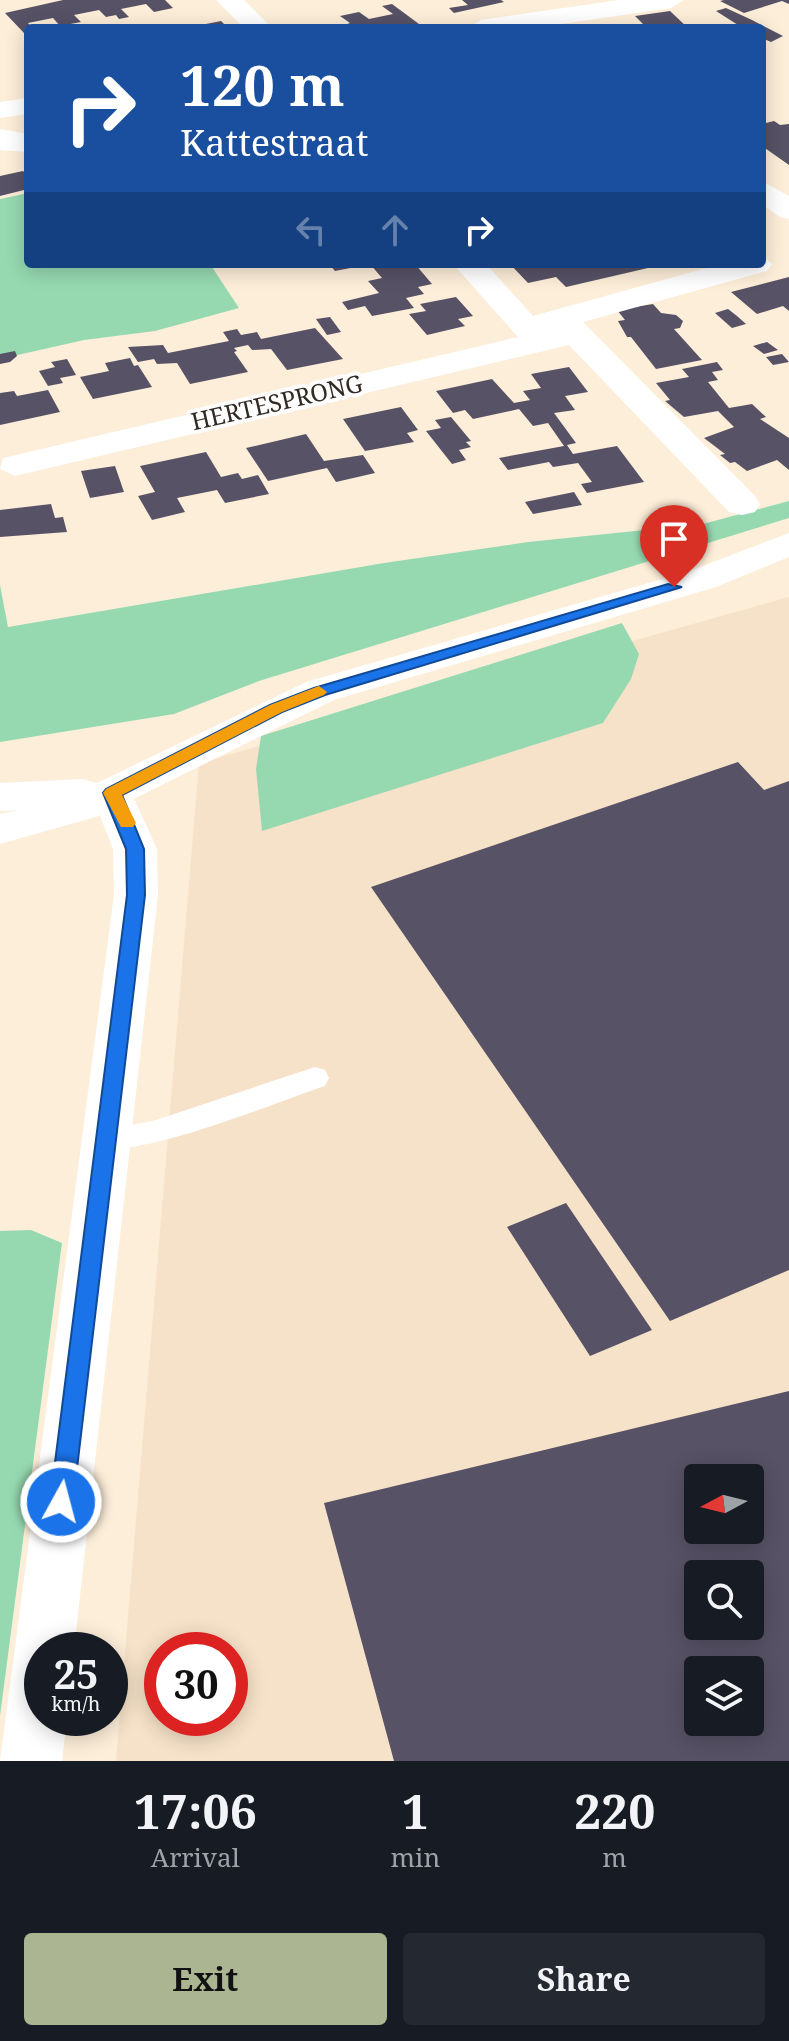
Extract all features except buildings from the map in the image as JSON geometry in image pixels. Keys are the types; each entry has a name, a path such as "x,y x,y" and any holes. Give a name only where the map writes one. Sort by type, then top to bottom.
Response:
{"street":[{"path":"229,0 255,24"},
{"path":"506,24 671,0"},
{"path":"0,110 24,107"},
{"path":"0,138 7,143 24,143"},
{"path":"766,193 789,210"},
{"path":"766,261 789,255"},
{"path":"474,268 551,330 742,504"},
{"name":"HERTESPRONG","path":"15,465 551,330 744,268"},
{"path":"0,829 30,824 112,793 276,708 320,691 703,579 789,544"},
{"path":"703,579 789,568"},
{"path":"0,797 112,793"},
{"path":"46,1632 107,1139 137,864 131,834 112,793"},
{"path":"31,1761 34,1736"}],"lane":[{"path":"107,1139 153,1132 315,1078"}],"shaded area":[{"path":"789,597 789,1761 116,1761 118,1736 128,1736 127,1632 199,763"}],"green space":[{"path":"24,194 24,268 213,268 239,308 155,331 84,340 0,359 0,199"},
{"path":"789,501 789,518 259,681 174,714 0,742 0,585 8,627 384,563 528,542 703,524"},
{"path":"622,623 639,654 631,679 603,723 262,831 256,769 261,736"},
{"path":"31,1230 62,1243 0,1716 0,1231"}],"slow traffic":[{"path":"127,823 112,793 153,775 276,708 319,692"}],"route":[{"path":"61,1502 136,895 135,849 124,815 112,793 153,775 276,708 320,691 674,587"}]}
